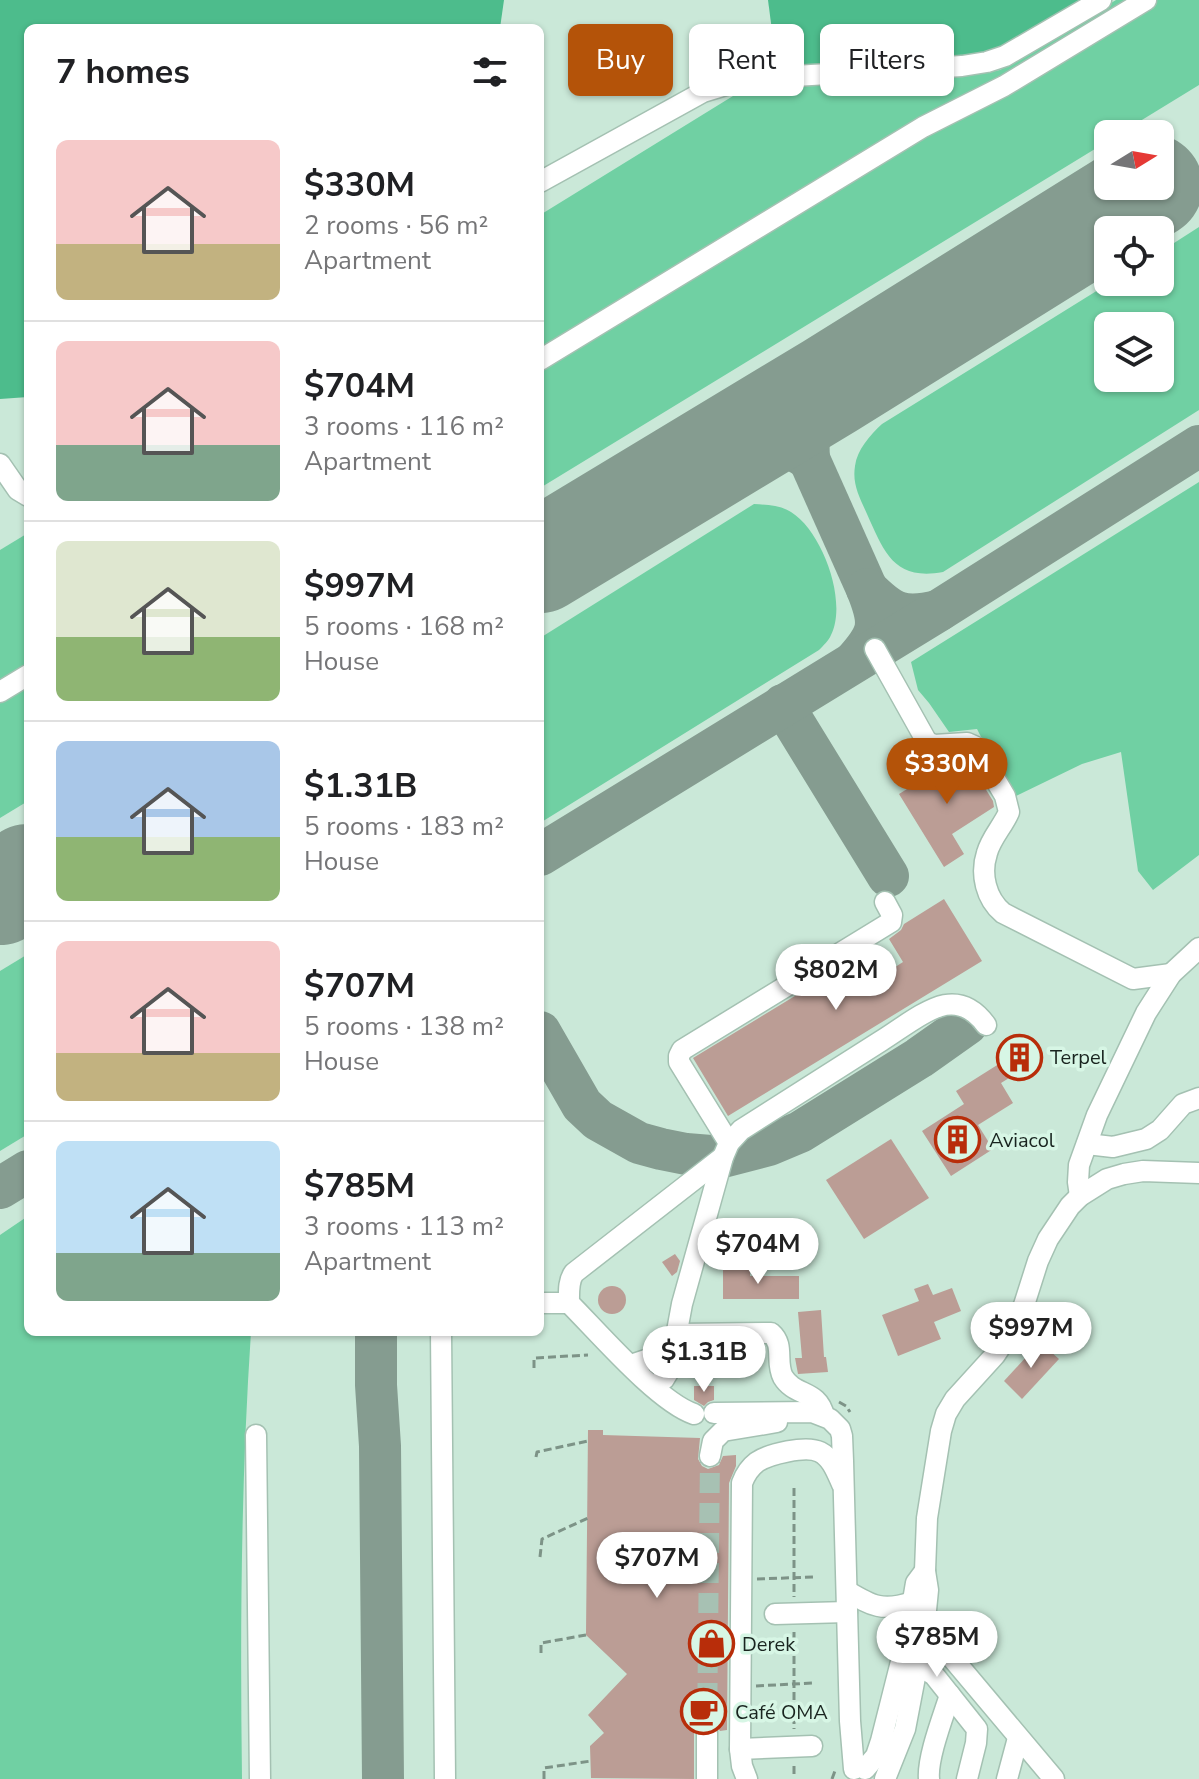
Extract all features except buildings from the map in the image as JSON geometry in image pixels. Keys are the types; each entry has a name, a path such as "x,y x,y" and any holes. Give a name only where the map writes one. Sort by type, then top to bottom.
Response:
{"street":[{"path":"544,180 703,92 749,80 987,62 1005,56 1101,0"},
{"path":"544,358 923,127 1004,86 1146,0"},
{"path":"0,464 24,494"},
{"path":"875,649 927,742 934,745 967,743 976,747 1005,796 1009,812 987,853 985,865 990,900 1003,913 1133,979 1171,974"},
{"path":"0,692 24,677"},
{"path":"654,1387 670,1369 688,1280 726,1150 679,1062 679,1056 682,1050 891,922 892,915 885,902"},
{"path":"1080,1196 1078,1174 1097,1115 1146,1013 1171,974 1199,948"},
{"path":"1133,979 1146,1013"},
{"path":"569,1303 570,1278 574,1273 726,1150 741,1130 942,1006 954,1004 965,1007 980,1016 986,1025"},
{"path":"1087,1144 1113,1147 1146,1139 1160,1130 1177,1108 1199,1098"},
{"path":"860,1774 905,1729 928,1590 925,1571 927,1518 946,1414 1009,1334 1024,1305 1048,1239 1080,1196 1107,1179 1124,1174 1143,1171 1199,1173"},
{"path":"544,1303 569,1303 654,1387 683,1409 729,1429 824,1416"},
{"path":"631,1365 675,1343 771,1333 778,1340 780,1370 785,1380 817,1400 824,1416 836,1423 842,1436 850,1721 860,1774"},
{"path":"441,1336 445,1779"},
{"path":"710,1421 713,1441 710,1456"},
{"path":"256,1435 260,1779"},
{"path":"747,1779 740,1749 742,1483 752,1467 769,1456 812,1450 828,1457 844,1487"},
{"path":"860,1774 876,1756 881,1741 906,1642 916,1583 925,1571"},
{"path":"775,1614 813,1613 847,1602 865,1602 883,1608 912,1602"},
{"path":"919,1657 943,1650 948,1653 1054,1779"},
{"path":"919,1657 977,1729 967,1779"},
{"path":"929,1779 932,1756 950,1695"},
{"path":"707,1734 707,1779"},
{"path":"1007,1779 1018,1738"},
{"path":"740,1749 812,1746"}],"path":[{"path":"534,1368 534,1358 588,1355"},
{"path":"536,1457 537,1452 588,1441"},
{"path":"540,1557 542,1539 588,1518"},
{"path":"740,1580 813,1577"},
{"path":"541,1653 541,1643 586,1635"},
{"path":"740,1687 813,1683"},
{"path":"544,1779 544,1768 591,1761"},
{"path":"832,1779 860,1774"}],"green space":[{"path":"0,0 504,0 501,24 24,24 24,397 0,399"},
{"path":"768,0 1101,0 1005,56 954,61 954,24 820,24 820,73 804,75 804,24 771,24"},
{"path":"1116,0 1199,0 1199,85 1142,120 1094,120 1094,150 544,486 544,213 733,96 804,96 804,83 820,82 820,96 954,96 954,75 1000,70"},
{"path":"1199,227 1199,410 943,572 913,572 893,561 879,540 859,497 854,473 856,460 882,424 1094,293 1094,296 1174,296 1174,243"},
{"path":"1199,482 1199,855 1153,890 1138,871 1121,752 1082,764 1012,798 977,729 949,732 918,690 911,662"},
{"path":"754,504 778,507 802,521 822,550 834,586 835,621 829,639 819,650 544,821 544,635"},
{"path":"24,535 24,803 0,818 0,550"},
{"path":"24,956 24,1136 0,1151 0,971"},
{"path":"24,1219 24,1336 251,1336 242,1556 242,1779 0,1779 0,1235"}],"taxiway":[{"path":"736,441 757,439 775,442 809,459 812,420 830,386"},
{"path":"544,853 938,611 1199,446"},
{"path":"809,459 867,589"},
{"path":"855,661 876,628 875,611 867,589 899,612 916,614 938,611"},
{"path":"783,705 888,876"},
{"path":"544,1039 582,1105 598,1120 639,1143 686,1154 723,1157 769,1145 800,1132 919,1058 967,1024"},
{"path":"0,1188 24,1173"},
{"path":"376,1336 383,1779"}],"runway":[{"path":"544,559 830,386 1129,200"},
{"path":"0,893 24,878"}],"tunnel":[{"path":"707,1733 710,1456"}],"place":[{"name":"Terpel","path":"1019,1057"},
{"name":"Aviacol","path":"958,1140"},
{"name":"Derek","path":"711,1644"},
{"name":"Café OMA","path":"704,1712"}]}
